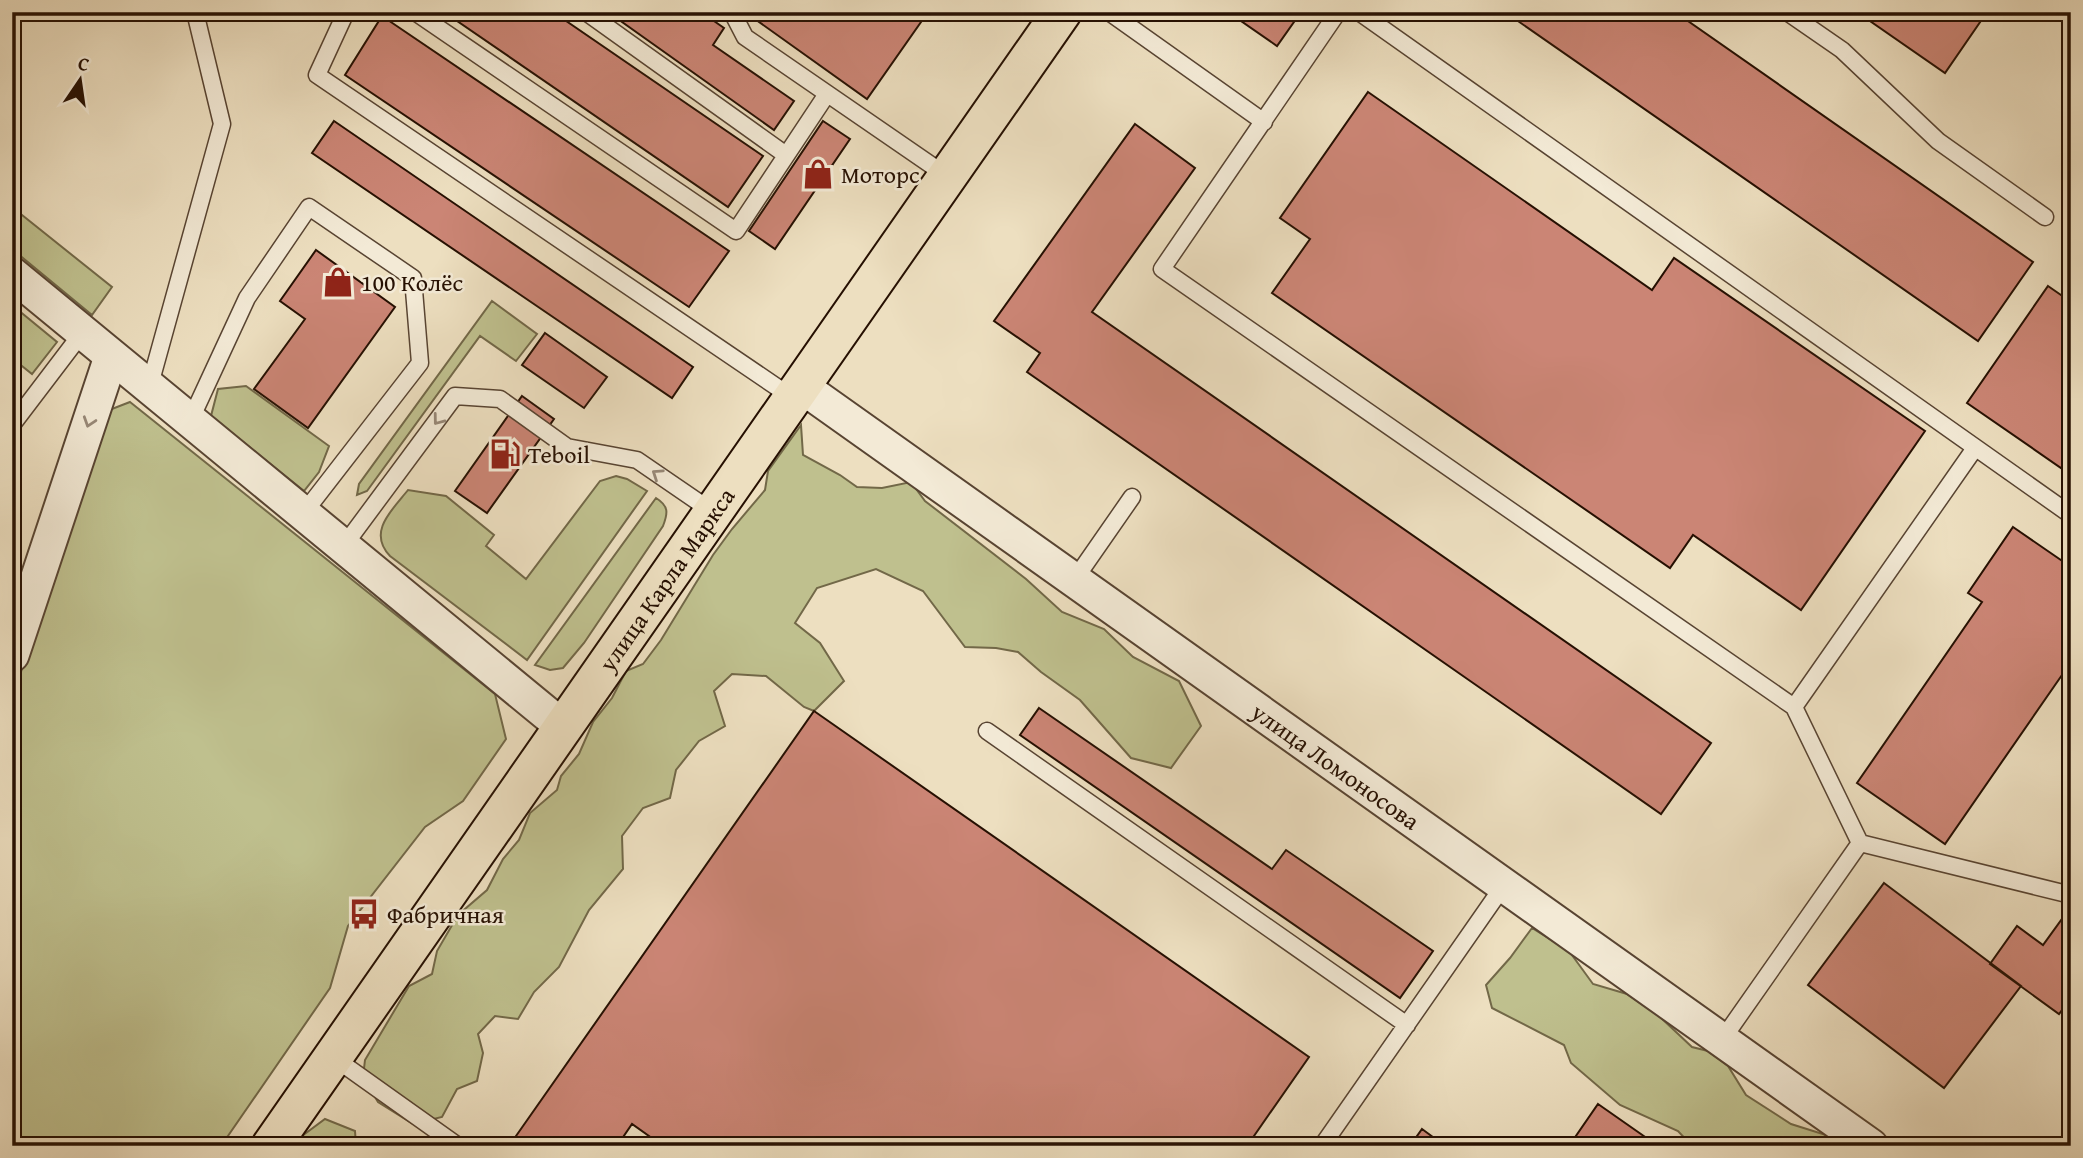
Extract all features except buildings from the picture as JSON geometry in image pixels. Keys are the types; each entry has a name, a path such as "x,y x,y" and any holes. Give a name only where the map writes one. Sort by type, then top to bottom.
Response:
{"main road":[{"name":"улица Карла Маркса","path":"271,1146 1062,12"}],"street":[{"path":"12,274 563,727"},
{"path":"12,655 111,357"},
{"name":"улица Ломоносова","path":"797,392 1075,579 1871,1146"}],"lane":[{"path":"149,388 222,124 195,12"},
{"path":"346,12 317,75 797,392"},
{"path":"415,12 736,231 827,94"},
{"path":"586,12 786,155"},
{"path":"732,12 745,37 947,176"},
{"path":"1109,12 1264,122"},
{"path":"1338,12 1163,269 1794,707 1860,843"},
{"path":"1359,12 2071,515"},
{"path":"1787,12 1842,50 1938,141 2045,217"},
{"path":"190,421 247,298 309,207 413,278 420,363 303,514"},
{"path":"12,425 82,333"},
{"path":"343,547 455,396 500,399 567,447 637,460 713,512"},
{"path":"1794,707 1975,448"},
{"path":"1075,579 1132,497"},
{"path":"987,731 1406,1025"},
{"path":"1860,843 2071,895"},
{"path":"1722,1040 1860,843"},
{"path":"1322,1146 1504,885"},
{"path":"333,1057 458,1146"}],"green space":[{"path":"12,207 112,287 92,315 12,249"},
{"path":"492,301 537,334 516,361 480,336 367,491 357,495 359,484"},
{"path":"12,305 57,342 32,374 12,358"},
{"path":"246,386 329,446 319,472 304,491 211,416 218,389"},
{"path":"130,402 495,694 506,739 463,801 425,827 348,926 330,988 221,1146 12,1146 12,700 104,412"},
{"path":"801,425 803,455 857,487 882,488 911,482 925,501 1026,579 1062,612 1104,629 1133,657 1179,681 1201,726 1171,768 1131,758 1080,700 1018,652 965,647 923,591 876,569 817,588 795,623 820,643 844,681 814,711 804,707 766,676 732,674 714,691 725,726 699,741 676,770 670,798 643,808 622,836 623,869 589,910 559,967 534,992 518,1019 495,1016 478,1034 483,1053 477,1081 457,1089 442,1117 413,1124 378,1102 363,1077 365,1060 409,986 432,974 437,951 458,915 487,890 503,859 519,840 530,813 557,790 561,776 579,754 593,722 612,698 626,671 643,664 661,640 713,555 765,490 768,471"},
{"path":"616,476 647,491 527,660 390,556 381,538 381,530 389,513 408,490 446,496 494,535 486,546 526,579 600,481"},
{"path":"656,498 666,510 663,526 584,643 563,668 550,670 535,665"},
{"path":"1532,928 1569,951 1593,984 1627,994 1659,1016 1692,1047 1708,1051 1728,1066 1746,1095 1791,1124 1826,1135 1830,1146 1692,1146 1678,1131 1620,1105 1571,1063 1564,1045 1492,1008 1486,985"},
{"path":"325,1119 355,1131 356,1146 300,1146 302,1136"}],"place":[{"name":"Моторс","path":"818,174"},
{"name":"100 Колёс","path":"338,282"},
{"name":"Teboil","path":"505,454"},
{"name":"Фабричная","path":"364,914"}]}
